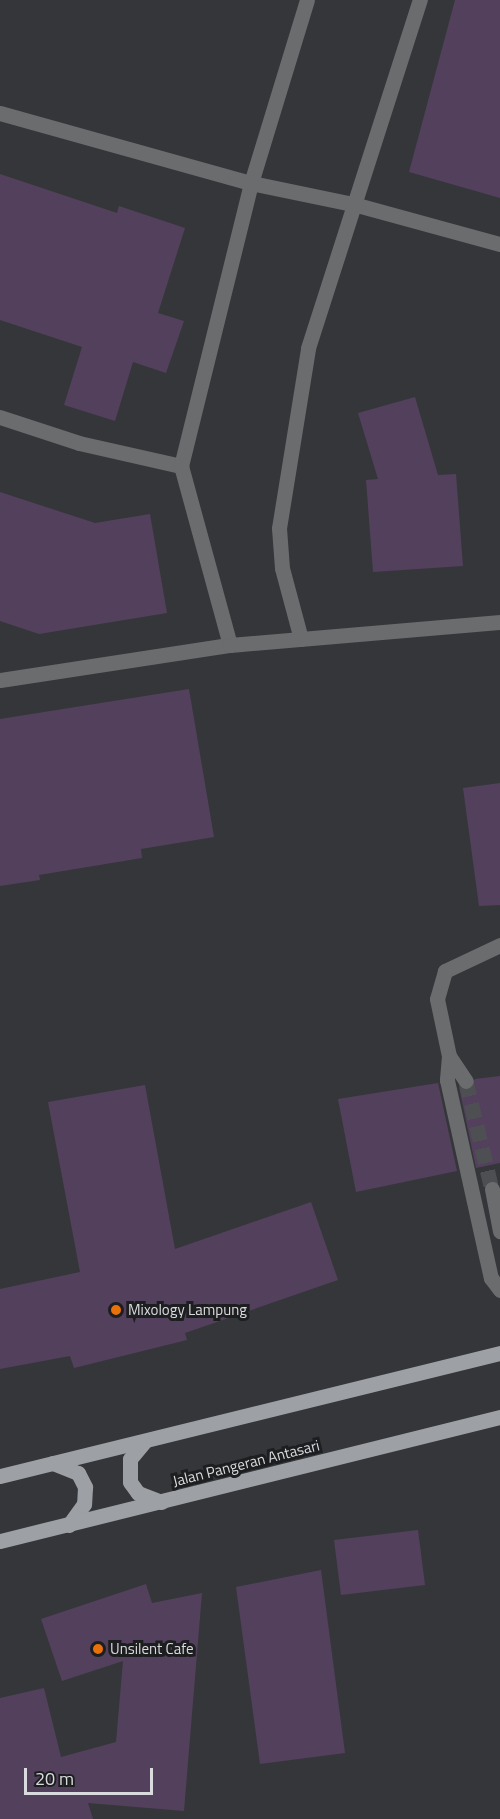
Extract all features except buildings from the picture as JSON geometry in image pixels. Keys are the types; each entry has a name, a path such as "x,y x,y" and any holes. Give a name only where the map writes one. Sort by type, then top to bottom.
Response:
{"main road":[{"path":"0,1476 500,1353"},
{"name":"Jalan Pangeran Antasari","path":"0,1541 500,1418"},
{"path":"146,1441 130,1460 130,1482 138,1493 161,1502"},
{"path":"53,1463 78,1473 86,1487 84,1504 69,1525"}],"street":[{"path":"230,645 181,466 250,183 307,0"},
{"path":"302,639 282,568 279,528 308,348 357,205 420,0"},
{"path":"0,113 250,183 357,205 500,244"},
{"path":"0,417 79,443 181,466"},
{"path":"0,680 230,645 500,622"},
{"path":"500,945 445,971 437,999 449,1056 447,1080 491,1278 500,1290"},
{"path":"449,1056 466,1081"},
{"path":"492,1189 500,1231"}],"tunnel":[{"path":"466,1081 492,1189"}],"place":[{"name":"Mixology Lampung","path":"116,1310"},
{"name":"Unsilent Cafe","path":"98,1649"}]}
